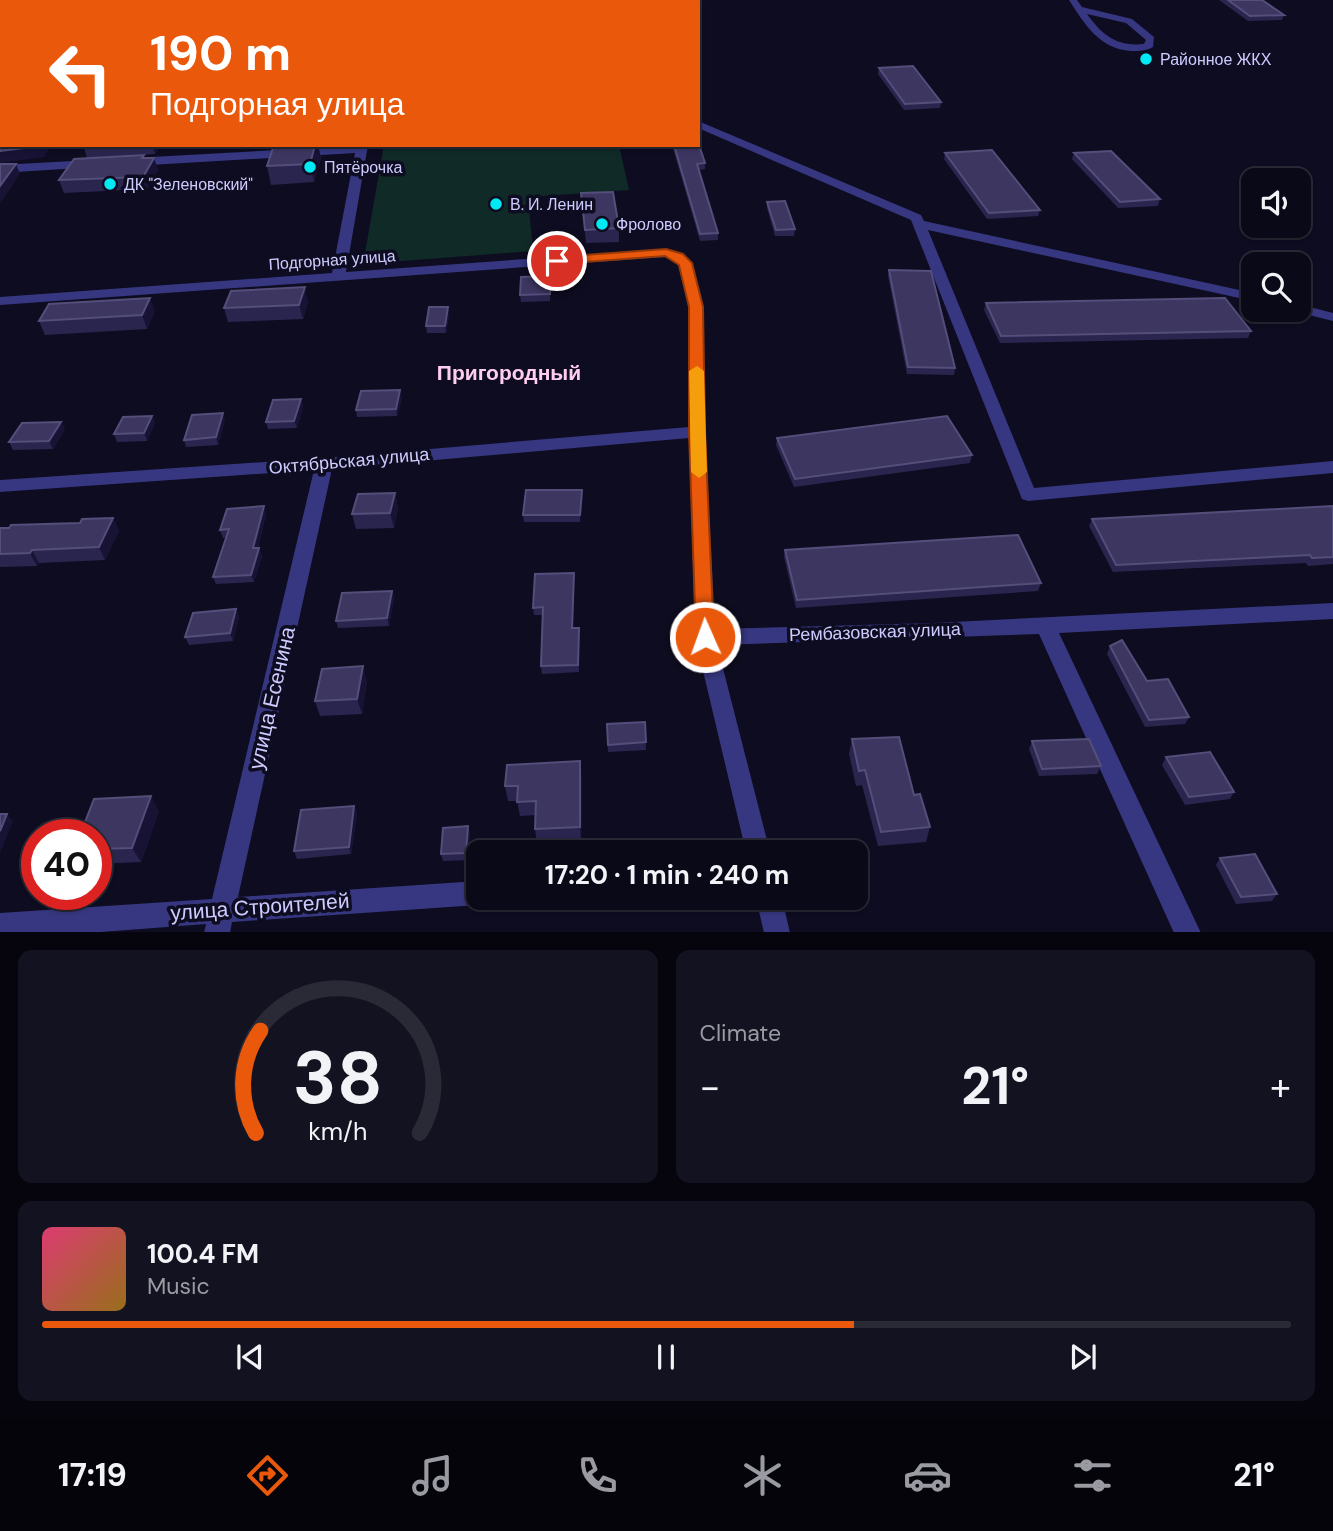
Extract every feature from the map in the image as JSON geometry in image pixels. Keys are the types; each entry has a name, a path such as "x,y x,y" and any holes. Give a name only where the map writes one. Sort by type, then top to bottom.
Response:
{"street":[{"path":"1075,4 1129,21 1151,39 1148,47 1136,49 1108,44 1075,4"},
{"path":"700,125 916,218 1028,495 1333,467"},
{"path":"124,162 362,147 338,277"},
{"path":"0,169 98,164"},
{"path":"919,224 1241,294"},
{"name":"Подгорная улица","path":"0,301 666,253 685,263 696,307 697,432"},
{"path":"1311,311 1333,317"},
{"path":"697,432 705,637 755,840"},
{"name":"Октябрьская улица","path":"0,486 324,464 697,432"},
{"name":"улица Есенина","path":"220,921 324,464"},
{"name":"Рембазовская улица","path":"705,637 1046,626 1333,611"},
{"path":"1046,626 1188,932"},
{"name":"улица Строителей","path":"0,926 220,921 466,894"},
{"path":"772,910 777,932"}],"green space":[{"path":"384,147 619,147 629,190 528,197 533,251 363,264"}],"building":[{"path":"1228,0 1262,0 1284,15 1250,16"},
{"path":"913,66 941,102 905,104 879,68"},
{"path":"0,147 32,147 0,151"},
{"path":"273,147 314,147 310,164 267,166"},
{"path":"675,147 700,147 705,163 697,164 718,233 700,234"},
{"path":"992,150 1040,210 989,213 945,153"},
{"path":"1111,151 1160,199 1120,202 1074,153"},
{"path":"144,155 142,158 154,158 143,177 59,180 74,159"},
{"path":"0,164 16,164 0,186"},
{"name":"Фролово","path":"613,192 619,228 585,230 581,193"},
{"path":"785,201 795,229 776,230 767,202"},
{"path":"889,270 931,271 955,368 908,367"},
{"path":"550,276 550,294 520,295 521,277"},
{"path":"305,287 299,305 224,308 231,291"},
{"path":"150,298 142,315 39,321 49,304"},
{"path":"1225,298 1241,322 1251,331 1001,336 986,303"},
{"path":"429,307 448,307 445,326 426,326"},
{"path":"400,390 396,409 356,410 361,391"},
{"path":"301,399 294,421 266,422 273,400"},
{"path":"223,413 216,437 184,440 192,415"},
{"path":"152,416 144,433 114,434 123,417"},
{"path":"947,416 972,455 795,479 777,438"},
{"path":"61,422 49,441 9,442 22,423"},
{"path":"526,490 582,490 580,515 523,515"},
{"path":"395,493 390,513 352,514 358,494"},
{"path":"264,506 253,548 259,548 251,575 213,577 229,529 220,530 227,509"},
{"path":"1333,506 1333,557 1312,558 1310,555 1116,565 1092,519"},
{"path":"113,518 99,547 0,554 0,528"},
{"path":"1018,535 1041,583 797,600 785,550"},
{"path":"574,573 572,628 579,628 578,665 541,666 543,607 533,608 535,574"},
{"path":"392,591 387,618 336,621 342,593"},
{"path":"236,609 230,633 185,637 193,613"},
{"path":"1122,640 1147,681 1168,679 1189,717 1149,720 1110,646"},
{"path":"363,666 357,699 315,701 322,669"},
{"path":"645,722 646,742 608,745 607,724"},
{"path":"899,737 914,795 920,794 930,827 881,832 865,770 859,771 852,739"},
{"path":"1089,739 1101,766 1042,769 1032,741"},
{"path":"1210,752 1234,792 1189,797 1166,757"},
{"path":"580,761 580,827 535,829 536,801 517,802 518,786 505,786 507,765"},
{"path":"151,796 132,848 112,849 112,819 86,819 94,799"},
{"path":"354,806 349,847 294,851 301,810"},
{"path":"0,814 7,814 0,831"},
{"path":"468,826 466,853 441,854 443,828"},
{"path":"1255,854 1277,894 1241,897 1220,858"}],"slow traffic":[{"path":"697,371 699,472"}],"place":[{"name":"Районное ЖКХ","path":"1146,59"},
{"name":"Пятёрочка","path":"310,167"},
{"name":"ДК \"Зеленовский\"","path":"110,184"},
{"name":"В. И. Ленин","path":"496,204"},
{"name":"Фролово","path":"602,224"}],"district":[{"name":"Пригородный","path":"509,373"}],"route":[{"path":"557,261 666,253 685,263 696,307 697,432 705,637"}]}
